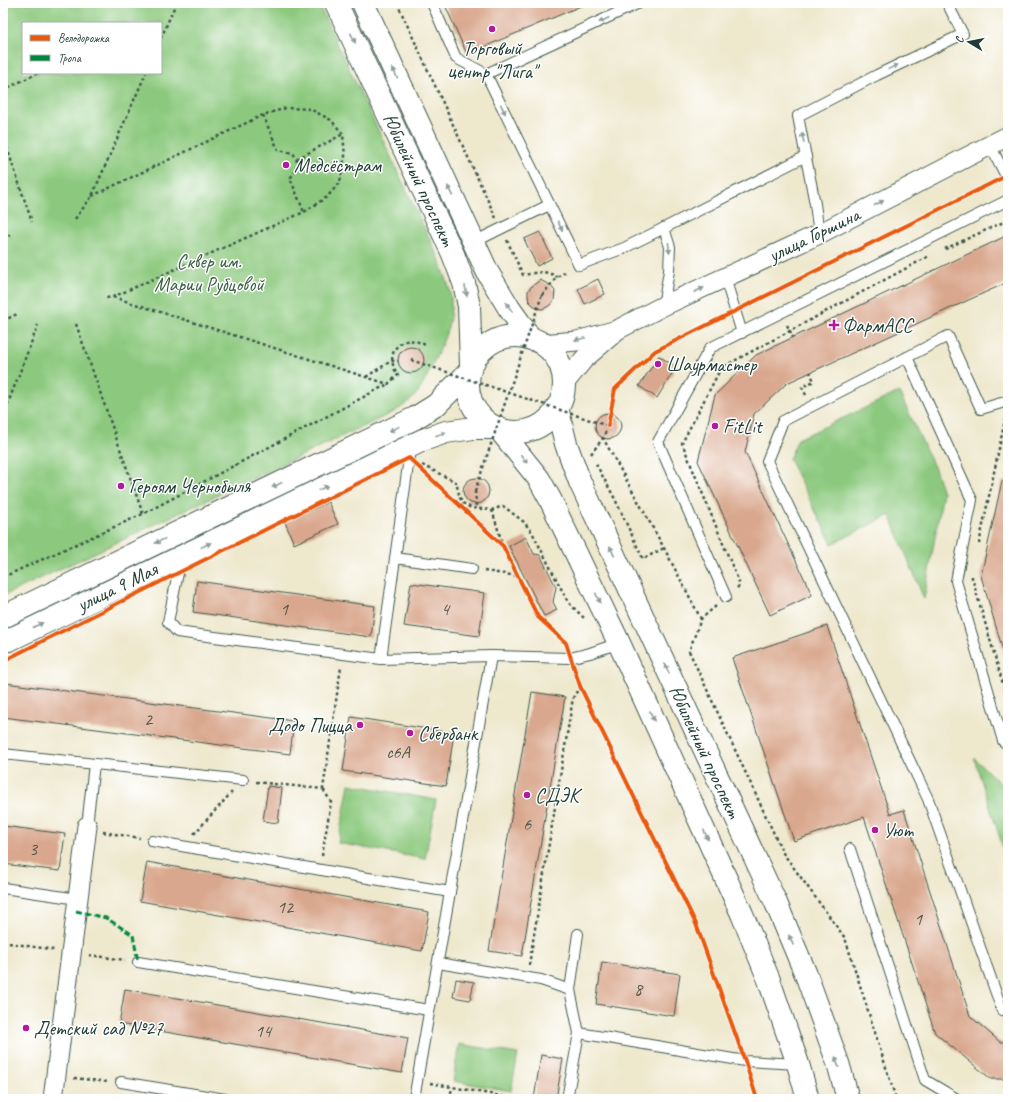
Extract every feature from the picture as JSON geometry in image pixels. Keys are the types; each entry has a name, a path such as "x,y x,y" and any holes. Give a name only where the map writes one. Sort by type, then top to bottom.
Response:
{"main road":[{"name":"Юбилейный проспект","path":"336,3 459,268 469,306 470,369 468,391 472,403 478,414 488,423 498,428 512,432 525,431 537,427 548,419 562,397 562,372 557,360 550,351 536,341 509,308 488,273 363,3"},
{"path":"470,369 477,355 496,340 519,336 536,341"},
{"name":"улица 9 Мая","path":"3,617 415,418 436,405 470,369"},
{"name":"Юбилейный проспект","path":"557,407 566,444 580,482 769,888 807,977 838,1063 848,1099"},
{"name":"улица 9 Мая","path":"3,642 423,440 446,432 473,428 498,428"},
{"name":"Юбилейный проспект","path":"498,428 539,479 619,643 742,914 769,980 798,1064 808,1099"}],"street":[{"name":"улица Горшина","path":"536,341 577,340 617,330 663,306 819,234 1008,136"},
{"name":"улица Горшина","path":"563,384 584,359 617,330"},
{"path":"53,1099 87,828"}],"lane":[{"path":"432,3 456,58 486,74 578,265 624,248 806,156"},
{"path":"486,74 639,3"},
{"path":"819,234 815,204 798,116 877,75 963,34 947,3"},
{"path":"990,145 1008,180"},
{"path":"726,597 658,442 710,348 1008,200"},
{"path":"474,242 549,205"},
{"path":"663,306 669,271 670,247 664,228"},
{"path":"725,278 742,332"},
{"path":"1008,401 981,409 948,336 783,420 768,462 928,799 1002,1010 1008,1009"},
{"path":"907,357 972,500 956,581 1003,741 1008,745"},
{"path":"381,659 409,458"},
{"path":"178,558 178,573 168,622 177,632 381,659 491,656 570,658 590,654 619,643"},
{"path":"395,558 472,569"},
{"path":"414,1099 491,656"},
{"path":"3,754 243,780"},
{"path":"87,828 94,764"},
{"path":"152,841 450,892"},
{"path":"850,849 925,1080 958,1099"},
{"path":"3,888 78,899"},
{"path":"568,1099 579,1033 570,990 578,934"},
{"path":"138,962 429,1010"},
{"path":"438,963 542,980 570,990"},
{"path":"579,1033 745,1061 798,1064"},
{"path":"121,1082 225,1099"}],"path":[{"path":"162,36 176,3"},
{"path":"397,3 523,275 548,272 557,277"},
{"path":"3,90 36,74"},
{"path":"75,219 92,196 146,74"},
{"path":"92,196 263,115 286,108 310,109 331,120 343,134 344,156 340,182 327,197 304,212 113,297 106,298"},
{"path":"263,115 278,150 293,153 297,159 295,172 290,178 304,212"},
{"path":"297,159 343,134"},
{"path":"3,136 32,222"},
{"path":"944,249 1008,220"},
{"path":"3,231 13,238"},
{"path":"896,1099 845,938 782,853 689,651 701,619 740,586 682,443 721,368 930,256"},
{"path":"475,508 475,491 542,295 557,277 578,265"},
{"path":"113,297 388,384"},
{"path":"3,321 18,313"},
{"path":"76,324 143,514"},
{"path":"3,416 38,325"},
{"path":"3,577 143,514 388,384 398,375 393,369 391,361 392,353 396,346 410,340 418,341 425,345"},
{"path":"412,360 608,426 603,438 591,454 615,499 643,559 664,548"},
{"path":"365,377 391,361 398,361"},
{"path":"802,387 814,381 810,372"},
{"path":"978,548 1006,420 1008,419"},
{"path":"603,438 664,548 701,619"},
{"path":"409,458 426,474"},
{"path":"409,458 456,482 460,498 464,504 471,508 492,510 503,506 524,522 532,532 568,602 585,621"},
{"path":"459,504 464,510"},
{"path":"492,510 506,552"},
{"path":"497,541 503,546"},
{"path":"472,569 518,576"},
{"path":"515,570 521,583"},
{"path":"974,571 972,578 1008,701"},
{"path":"319,869 331,802 323,789 343,655"},
{"path":"570,658 583,693"},
{"path":"527,977 573,698 580,686"},
{"path":"184,846 243,780 323,789"},
{"path":"87,828 152,841"},
{"path":"56,1075 108,1082 121,1082"},
{"path":"417,1080 517,1099"},
{"path":"450,1099 452,1087"}],"green space":[{"name":"Сквер им. Марии Рубцовой","path":"3,3 318,3 440,261 448,284 451,299 449,324 441,347 423,384 414,397 396,411 3,596"},
{"path":"899,392 935,469 943,492 924,599 890,515 832,544 789,459 798,439"},
{"path":"974,758 1008,791 1008,860 1007,860"},
{"path":"349,784 436,800 425,859 338,843"},
{"path":"459,1044 518,1054 511,1091 453,1081"}],"building":[{"name":"Торговый центр \"Лига\"","path":"444,3 588,3 467,54"},
{"path":"540,232 552,258 537,266 524,239"},
{"path":"1008,235 1008,282 787,383 754,414 745,452 812,595 770,615 698,461 715,395 756,355"},
{"path":"598,279 605,294 585,304 578,289"},
{"path":"540,280 550,285 555,291 554,300 547,307 542,309 533,305 529,301 528,296 528,291 531,287"},
{"path":"411,347 420,351 424,360 420,369 411,373 402,369 398,360 402,351"},
{"path":"659,356 676,367 657,398 639,386"},
{"path":"608,413 617,417 621,426 617,435 608,439 599,435 595,426 599,417"},
{"path":"476,478 485,482 489,491 485,500 476,504 467,500 463,491 467,482"},
{"path":"1002,481 1008,482 1008,654 1004,654 981,576"},
{"path":"328,502 338,524 294,544 285,522"},
{"path":"526,537 534,554 540,555 556,587 553,602 557,610 544,616 509,546"},
{"path":"197,581 375,606 371,637 193,612"},
{"path":"411,583 485,593 479,636 404,626"},
{"path":"827,626 890,814 904,810 970,1016 1000,1042 1008,1042 1008,1079 991,1079 935,1033 864,817 794,841 732,658"},
{"path":"5,683 294,721 290,754 3,717"},
{"path":"532,692 565,697 522,956 489,951"},
{"path":"351,717 454,733 446,786 343,771"},
{"path":"268,786 282,788 278,823 263,821"},
{"path":"3,826 65,834 60,871 3,864"},
{"path":"147,862 429,912 422,951 140,901"},
{"path":"602,962 680,974 674,1016 596,1004"},
{"path":"456,979 474,982 470,1000 453,997"},
{"path":"125,989 408,1038 402,1073 119,1024"},
{"path":"541,1055 563,1059 556,1099 534,1099"}],"marked path":[{"path":"76,911 106,918 133,935 138,962"}],"cycle path":[{"path":"608,426 615,389 655,351 1008,175"},
{"path":"3,661 409,458 503,546 538,617 566,643 580,686 696,924 757,1099"}],"place":[{"name":"Торговый центр \"Лига\"","path":"492,29"},
{"name":"Медсёстрам","path":"286,165"},
{"name":"ФармАСС","path":"834,325"},
{"name":"Шаурмастер","path":"658,364"},
{"name":"FitLit","path":"715,426"},
{"name":"Героям Чернобыля","path":"121,486"},
{"name":"Додо Пицца","path":"360,725"},
{"name":"Сбербанк","path":"410,733"},
{"name":"СДЭК","path":"527,795"},
{"name":"Уют","path":"875,830"},
{"name":"Детский сад №27","path":"26,1028"}]}
